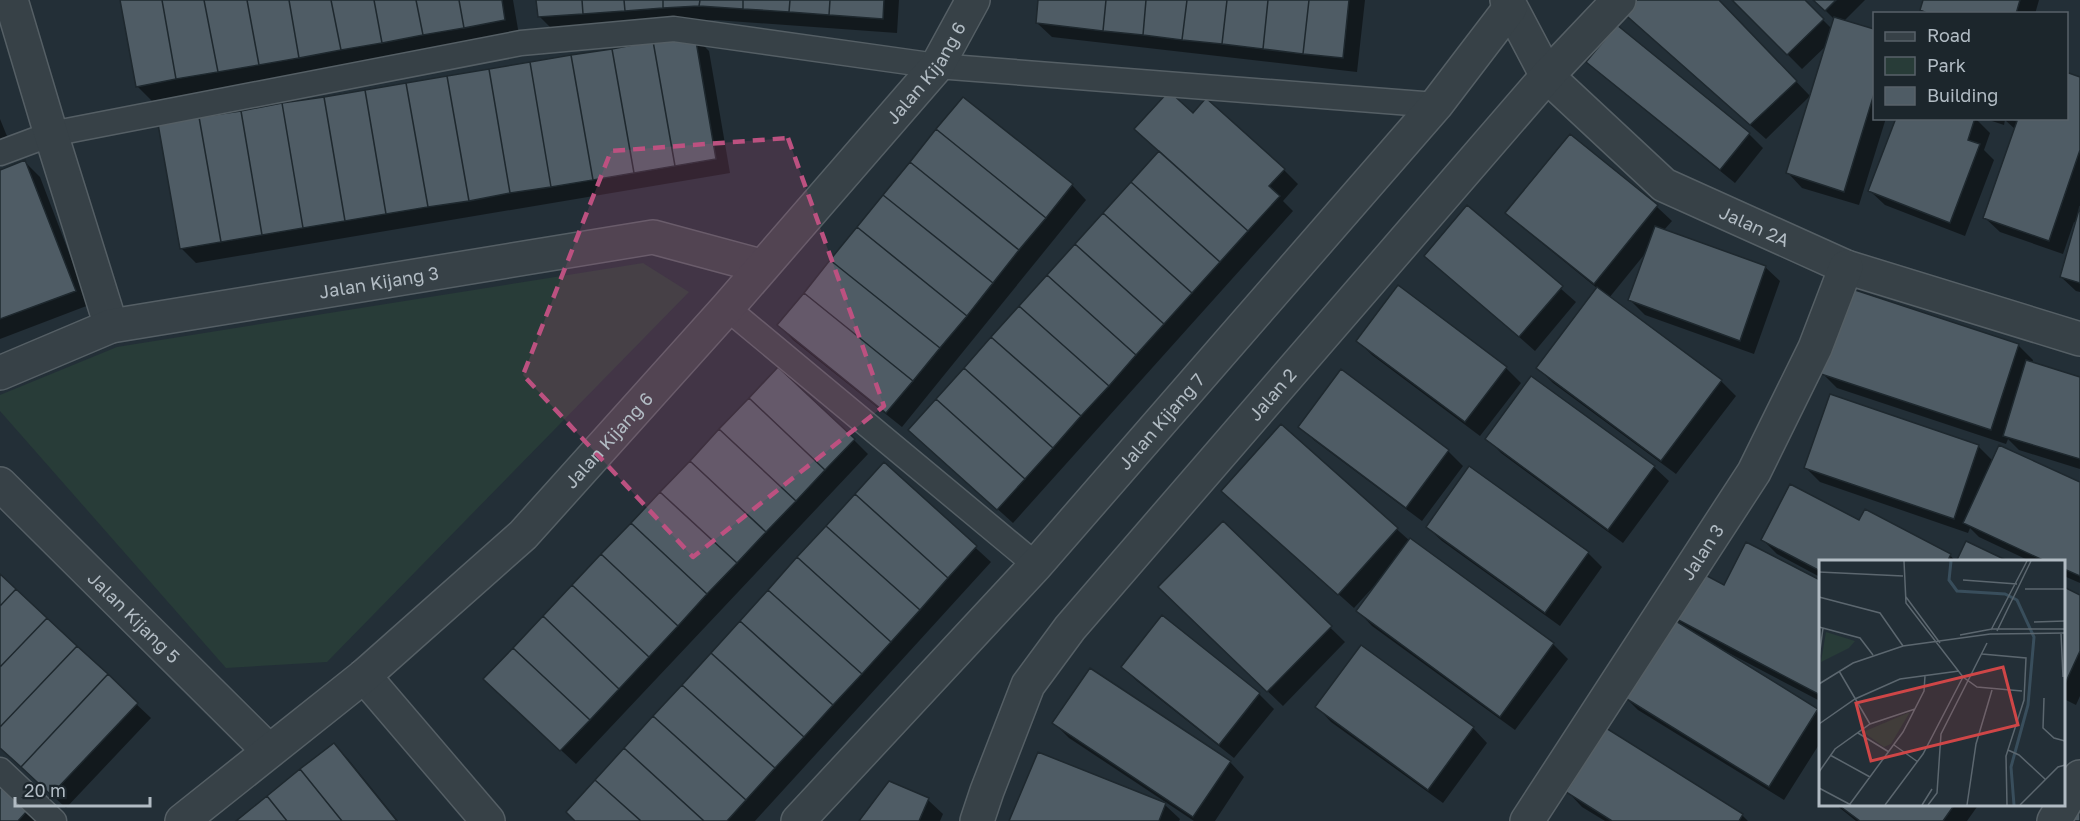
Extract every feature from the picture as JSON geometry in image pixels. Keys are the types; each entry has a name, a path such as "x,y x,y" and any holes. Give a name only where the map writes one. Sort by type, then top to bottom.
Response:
{"street":[{"path":"11,0 111,326"},
{"name":"Jalan Kijang 6","path":"182,821 364,676 524,535 727,308 937,66 973,0"},
{"name":"Jalan 2","path":"977,821 1029,685 1070,628 1547,76 1619,0"},
{"name":"Jalan 2A","path":"1508,4 1547,76 1664,185 1846,267 2080,339"},
{"name":"Jalan Kijang 7","path":"798,821 1036,565 1436,105 1508,4"},
{"name":"Jalan Kijang 3","path":"0,373 111,326 653,237 762,266"},
{"name":"Jalan 3","path":"1527,821 1754,472 1815,348 1846,267"},
{"name":"Jalan Kijang 5","path":"0,484 269,752"},
{"path":"364,676 488,821"},
{"path":"2065,802 2080,777"},
{"path":"2054,821 2063,806"}],"lane":[{"path":"0,153 51,134 521,43 674,28 937,66 1436,105"},
{"path":"727,308 1036,565"},
{"path":"0,770 54,821"}],"highlighted area":[{"path":"788,138 884,406 693,557 523,375 611,151"}],"green space":[{"path":"643,263 689,292 327,662 226,668 0,411 0,395 117,347"}],"building":[{"path":"120,0 162,0 176,79 136,87"},
{"path":"162,0 204,0 218,72 176,79"},
{"path":"204,0 247,0 259,65 218,72"},
{"path":"247,0 289,0 299,58 259,65"},
{"path":"289,0 331,0 341,50 299,58"},
{"path":"331,0 374,0 382,43 341,50"},
{"path":"374,0 416,0 423,35 382,43"},
{"path":"416,0 459,0 464,28 423,35"},
{"path":"459,0 502,0 505,20 464,28"},
{"path":"536,0 582,0 583,14 538,17"},
{"path":"582,0 624,0 625,11 583,14"},
{"path":"624,0 663,0 663,8 625,11"},
{"path":"663,0 700,0 699,6 663,8"},
{"path":"700,0 743,0 743,9 699,6"},
{"path":"743,0 790,0 789,12 743,9"},
{"path":"790,0 830,0 829,15 789,12"},
{"path":"830,0 884,0 883,19 829,15"},
{"path":"1038,0 1106,0 1103,31 1036,23"},
{"path":"1106,0 1146,0 1143,35 1103,31"},
{"path":"1146,0 1187,0 1182,40 1143,35"},
{"path":"1187,0 1227,0 1222,44 1182,40"},
{"path":"1227,0 1268,0 1263,49 1222,44"},
{"path":"1268,0 1309,0 1303,54 1263,49"},
{"path":"1309,0 1349,0 1343,58 1303,54"},
{"path":"1629,0 1719,0 1797,81 1750,125 1620,10"},
{"path":"1732,0 1805,0 1824,19 1787,55"},
{"path":"1813,0 1836,0 1825,11"},
{"path":"1923,0 2020,0 2017,12 1924,12 1920,10"},
{"path":"1834,17 1873,29 1873,97 1844,192 1786,173"},
{"path":"1617,25 1750,133 1720,170 1586,62"},
{"path":"695,35 716,159 675,166 653,41"},
{"path":"653,41 675,166 634,173 612,49"},
{"path":"612,49 634,173 593,180 571,55"},
{"path":"571,55 593,180 551,187 530,62"},
{"path":"530,62 551,187 510,193 489,69"},
{"path":"489,69 510,193 469,201 447,76"},
{"path":"2068,73 2080,77 2080,150 2049,241 1983,218 2017,121 2014,120 2068,120"},
{"path":"447,76 469,201 428,207 406,83"},
{"path":"406,83 428,207 386,214 365,90"},
{"path":"365,90 386,214 345,221 324,97"},
{"path":"1169,91 1193,113 1206,98 1285,169 1269,186 1280,196 1248,231 1134,129"},
{"path":"324,97 345,221 303,228 282,103"},
{"path":"963,97 1073,184 1046,218 936,129"},
{"path":"282,103 303,228 262,235 241,111"},
{"path":"241,111 262,235 221,242 199,117"},
{"path":"199,117 221,242 180,249 158,124"},
{"path":"1895,120 1974,120 1968,140 1980,144 1950,223 1868,191"},
{"path":"936,129 1046,218 1019,250 910,162"},
{"path":"1570,134 1658,205 1594,284 1505,213"},
{"path":"1159,151 1248,231 1220,262 1131,182"},
{"path":"25,160 76,291 0,319 0,170"},
{"path":"910,162 1019,250 993,283 883,195"},
{"path":"1131,182 1220,262 1192,293 1103,213"},
{"path":"883,195 993,283 967,316 857,227"},
{"path":"1467,205 1563,286 1519,337 1424,256"},
{"path":"2080,206 2080,283 2060,277"},
{"path":"1103,213 1192,293 1164,324 1075,244"},
{"path":"1655,226 1766,266 1740,341 1628,300"},
{"path":"857,227 967,316 940,348 830,260"},
{"path":"1075,244 1164,324 1136,355 1047,275"},
{"path":"830,260 940,348 913,381 804,293"},
{"path":"1047,275 1136,355 1109,386 1019,306"},
{"path":"1398,285 1507,367 1465,422 1356,341"},
{"path":"1597,287 1722,380 1661,461 1536,368"},
{"path":"1849,288 2019,344 1991,430 1821,374"},
{"path":"804,293 913,381 886,413 777,325"},
{"path":"1019,306 1109,386 1081,416 991,337"},
{"path":"991,337 1081,416 1053,448 964,368"},
{"path":"2026,360 2080,377 2080,459 2003,436"},
{"path":"778,367 855,439 825,470 749,398"},
{"path":"964,368 1053,448 1025,479 936,399"},
{"path":"1341,369 1449,450 1406,508 1298,427"},
{"path":"1531,376 1655,466 1608,530 1485,439"},
{"path":"1830,394 1979,445 1954,519 1804,468"},
{"path":"749,398 825,470 796,501 719,429"},
{"path":"936,399 1025,479 997,510 908,430"},
{"path":"1281,424 1398,528 1338,595 1221,491"},
{"path":"719,429 796,501 766,532 690,461"},
{"path":"1999,445 2080,482 2080,576 2065,569 2065,560 2043,560 1963,523"},
{"path":"690,461 766,532 737,563 660,492"},
{"path":"884,462 977,546 948,578 855,494"},
{"path":"1469,466 1589,552 1545,613 1426,527"},
{"path":"1790,484 1859,520 1865,509 1951,554 1948,560 1819,560 1819,570 1761,540"},
{"path":"660,492 737,563 707,594 631,523"},
{"path":"855,494 948,578 920,610 826,526"},
{"path":"1223,521 1332,626 1267,692 1158,587"},
{"path":"631,523 707,594 678,626 601,554"},
{"path":"826,526 920,610 891,642 797,557"},
{"path":"1410,538 1554,643 1500,717 1356,611"},
{"path":"1966,541 2006,560 1957,560"},
{"path":"1746,542 1819,579 1819,694 1669,615 1694,569 1724,585"},
{"path":"601,554 678,626 649,657 572,585"},
{"path":"797,557 891,642 862,674 768,590"},
{"path":"0,574 16,589 0,606"},
{"path":"572,585 649,657 619,689 543,616"},
{"path":"2065,588 2080,595 2080,651 2065,684"},
{"path":"16,589 47,618 0,667 0,606"},
{"path":"768,590 862,674 833,705 740,621"},
{"path":"1162,615 1260,693 1219,745 1121,667"},
{"path":"543,616 619,689 590,720 513,648"},
{"path":"47,618 77,646 0,727 0,667"},
{"path":"1671,618 1818,709 1769,787 1622,696"},
{"path":"740,621 833,705 804,737 711,653"},
{"path":"1361,645 1474,727 1428,790 1315,707"},
{"path":"77,646 108,674 21,767 0,748 0,727"},
{"path":"513,648 590,720 560,751 483,679"},
{"path":"711,653 804,737 775,768 682,685"},
{"path":"1090,668 1231,761 1193,817 1052,723"},
{"path":"108,674 138,703 51,795 21,767"},
{"path":"682,685 775,768 746,800 653,716"},
{"path":"653,716 746,800 727,821 704,821 624,748"},
{"path":"1606,728 1743,814 1739,821 1612,821 1566,792"},
{"path":"334,743 397,821 342,821 300,769"},
{"path":"624,748 704,821 641,821 595,780"},
{"path":"1038,752 1166,803 1159,821 1009,821"},
{"path":"300,769 342,821 287,821 267,796"},
{"path":"595,780 641,821 575,821 566,812"},
{"path":"889,781 929,798 919,821 859,821"},
{"path":"0,786 27,811 18,821 0,821"},
{"path":"2080,790 2080,821 2063,821"},
{"path":"267,796 287,821 236,821"},
{"path":"1840,806 1954,806 1943,821 1860,821"}]}
